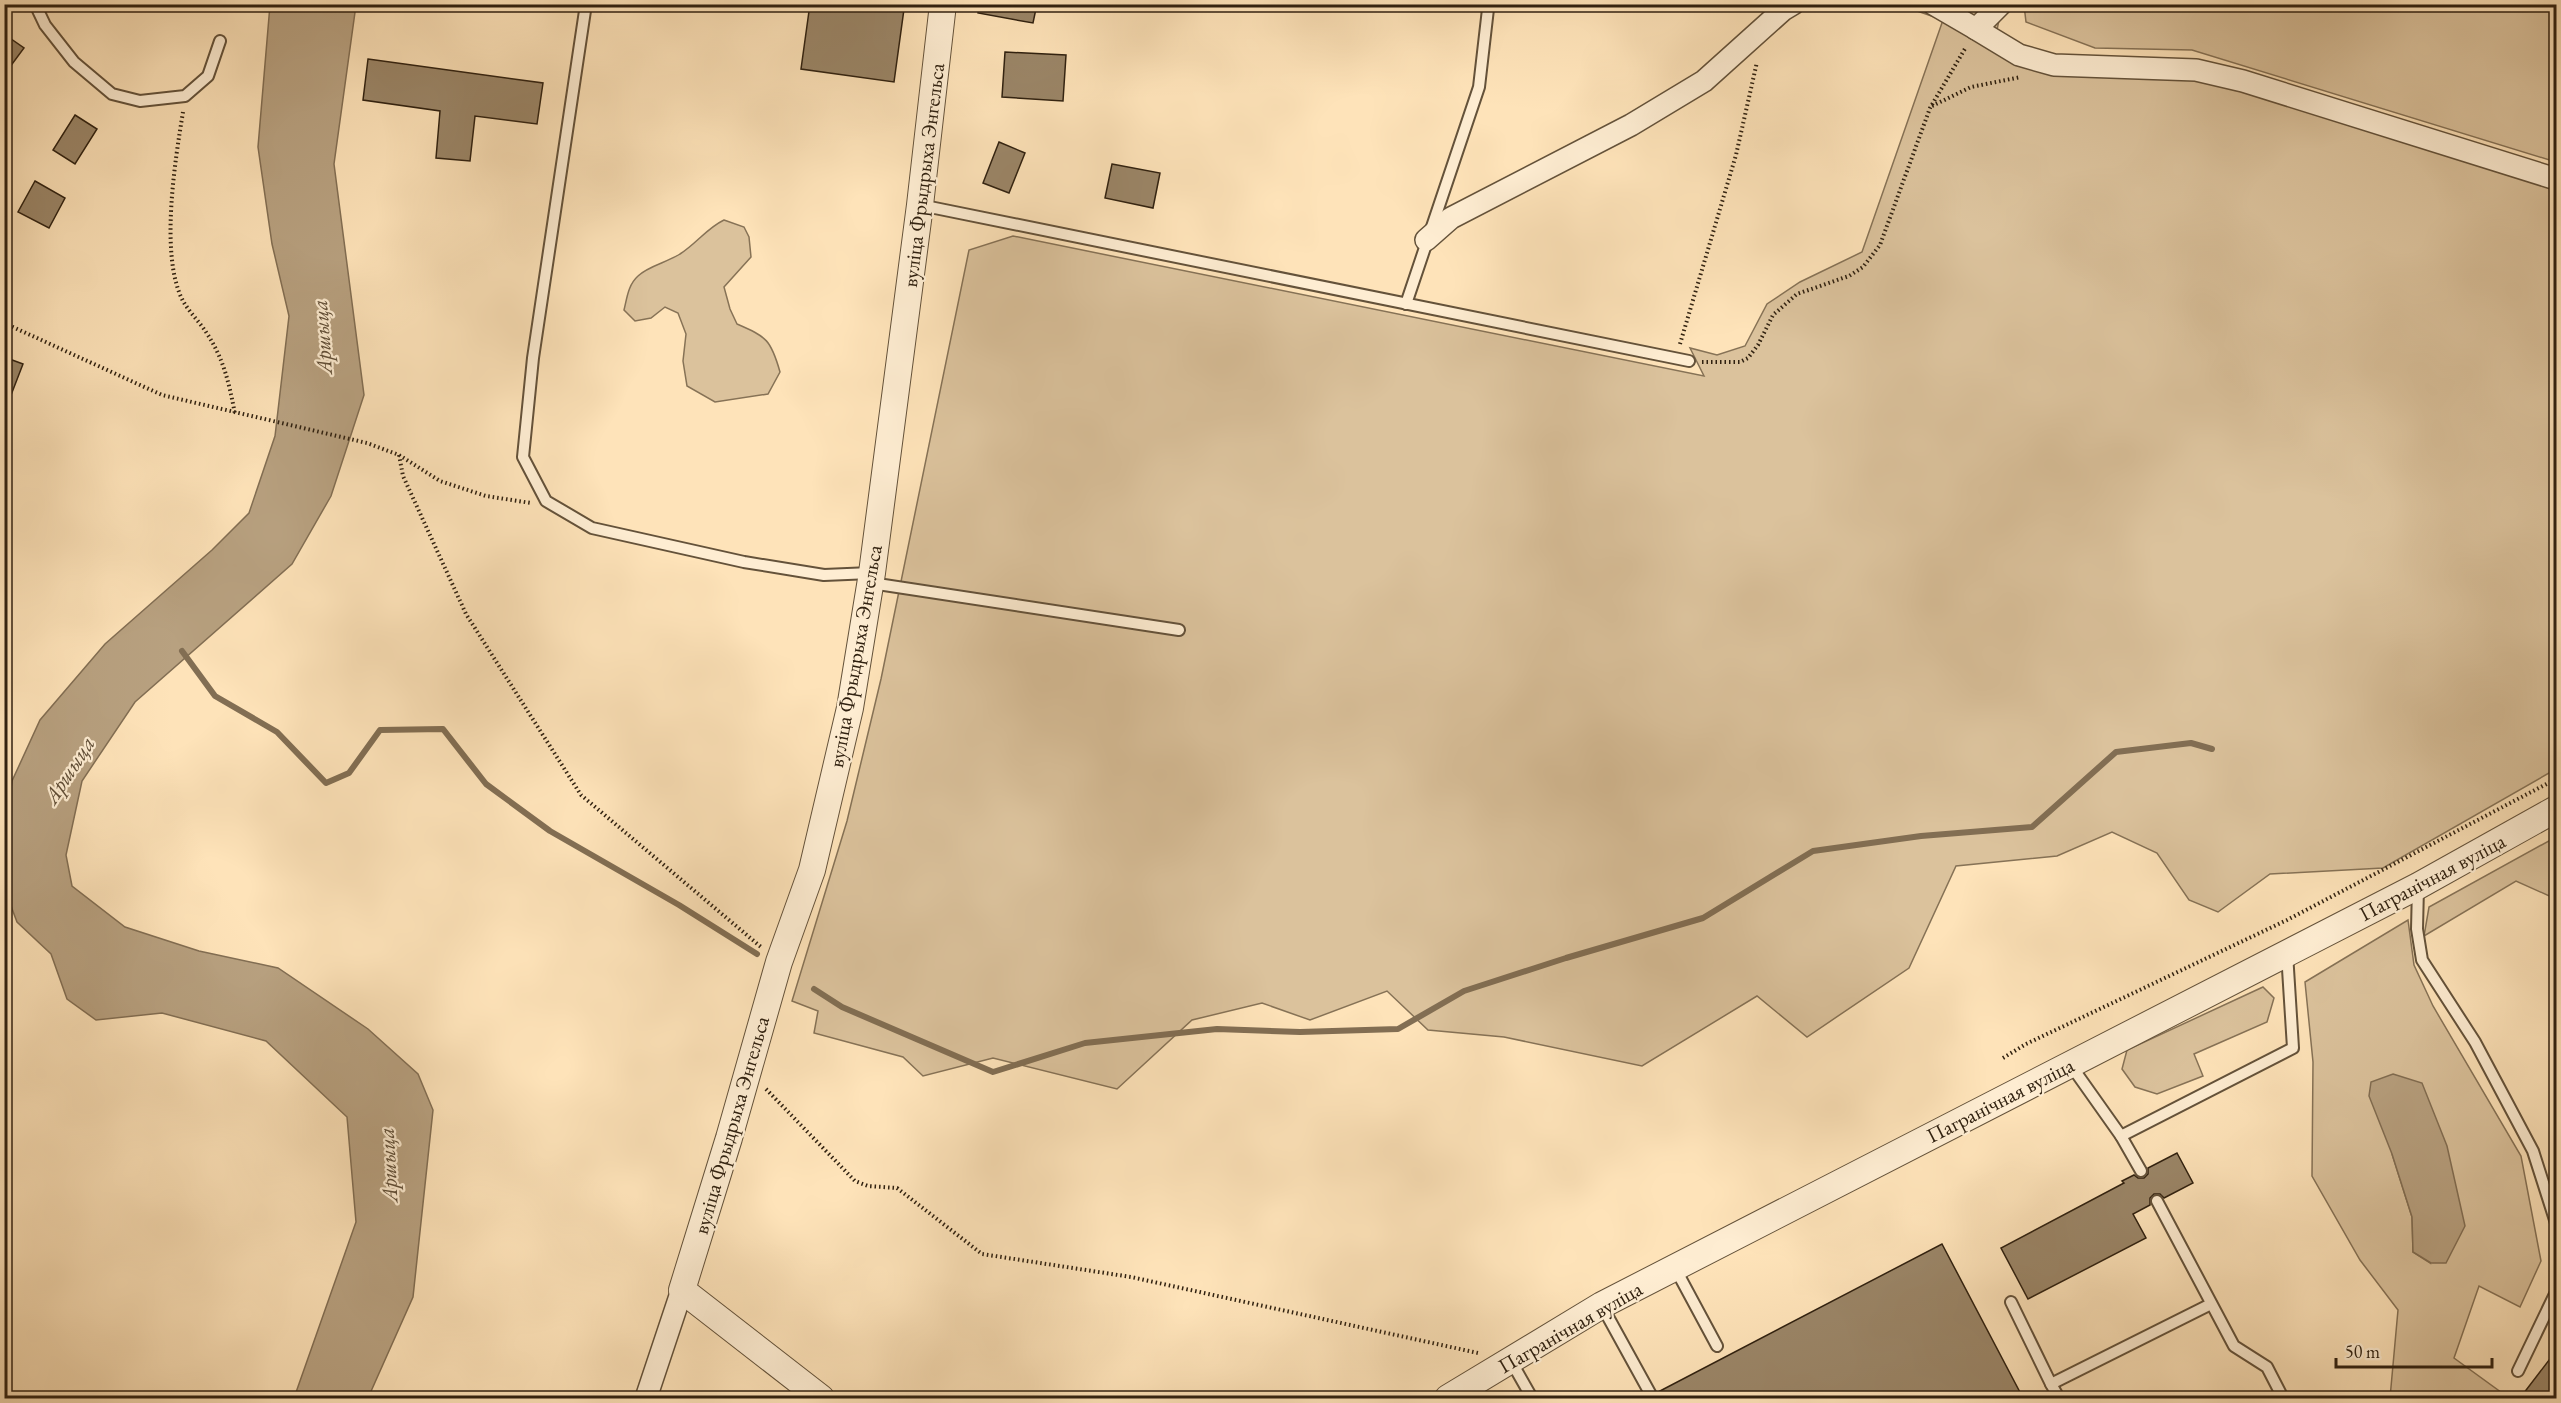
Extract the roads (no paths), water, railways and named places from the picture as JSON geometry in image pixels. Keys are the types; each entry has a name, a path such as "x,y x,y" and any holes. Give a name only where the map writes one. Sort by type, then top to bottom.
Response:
{"street":[{"name":"вуліца Фрыдрыха Энгельса","path":"682,1290 729,1138 779,962 812,870 850,708 871,578 920,205 943,4"},
{"path":"1426,240 1451,218 1631,125 1704,81 1793,4"},
{"path":"1933,4 2019,55 2054,65 2196,70 2244,81 2556,179"},
{"path":"1976,29 2001,4"},
{"name":"Пагранічная вуліца","path":"1448,1398 1602,1305 2418,886 2556,809"},
{"path":"646,1398 682,1290 821,1398"}],"lane":[{"path":"35,4 45,25 74,62 112,94 140,101 185,96 208,76 220,41"},
{"path":"586,4 533,358 523,457 546,501 592,528 744,562 824,575 871,578 1179,630"},
{"path":"1406,304 1479,87 1488,9 1486,4"},
{"path":"920,205 1689,362"},
{"path":"2418,886 2417,928 2422,960 2475,1042 2533,1151 2556,1223"},
{"path":"2121,1136 2293,1048 2287,953"},
{"path":"2070,1064 2121,1136 2141,1171"},
{"path":"2157,1201 2234,1346 2267,1367 2283,1398"},
{"path":"1675,1268 1717,1346"},
{"path":"2518,1371 2556,1292"},
{"path":"2011,1302 2059,1398"},
{"path":"2051,1384 2211,1304"},
{"path":"1602,1305 1652,1395"},
{"path":"1511,1360 1532,1398"}],"water":[{"name":"Аршыца","path":"270,5 356,5 334,164 364,395 331,496 292,564 135,702 82,781 66,855 72,886 125,927 199,951 278,968 368,1029 418,1074 433,1110 413,1297 368,1398 294,1398 356,1222 347,1117 266,1041 162,1013 96,1020 67,999 51,954 17,922 5,890 5,826 12,781 40,720 105,644 212,550 249,513 275,436 289,316 272,244 258,147"},
{"path":"2393,1074 2422,1083 2447,1146 2465,1226 2446,1263 2431,1263 2413,1252 2412,1217 2392,1154 2369,1096 2371,1082"}],"waterway":[{"path":"182,651 215,696 277,732 326,783 349,773 380,730 443,729 486,784 550,831 679,905 757,954"},
{"path":"814,989 842,1007 993,1072 1085,1043 1217,1029 1300,1032 1398,1029 1464,991 1703,918 1813,851 1921,836 2032,827 2116,752 2191,743 2212,749"}]}
